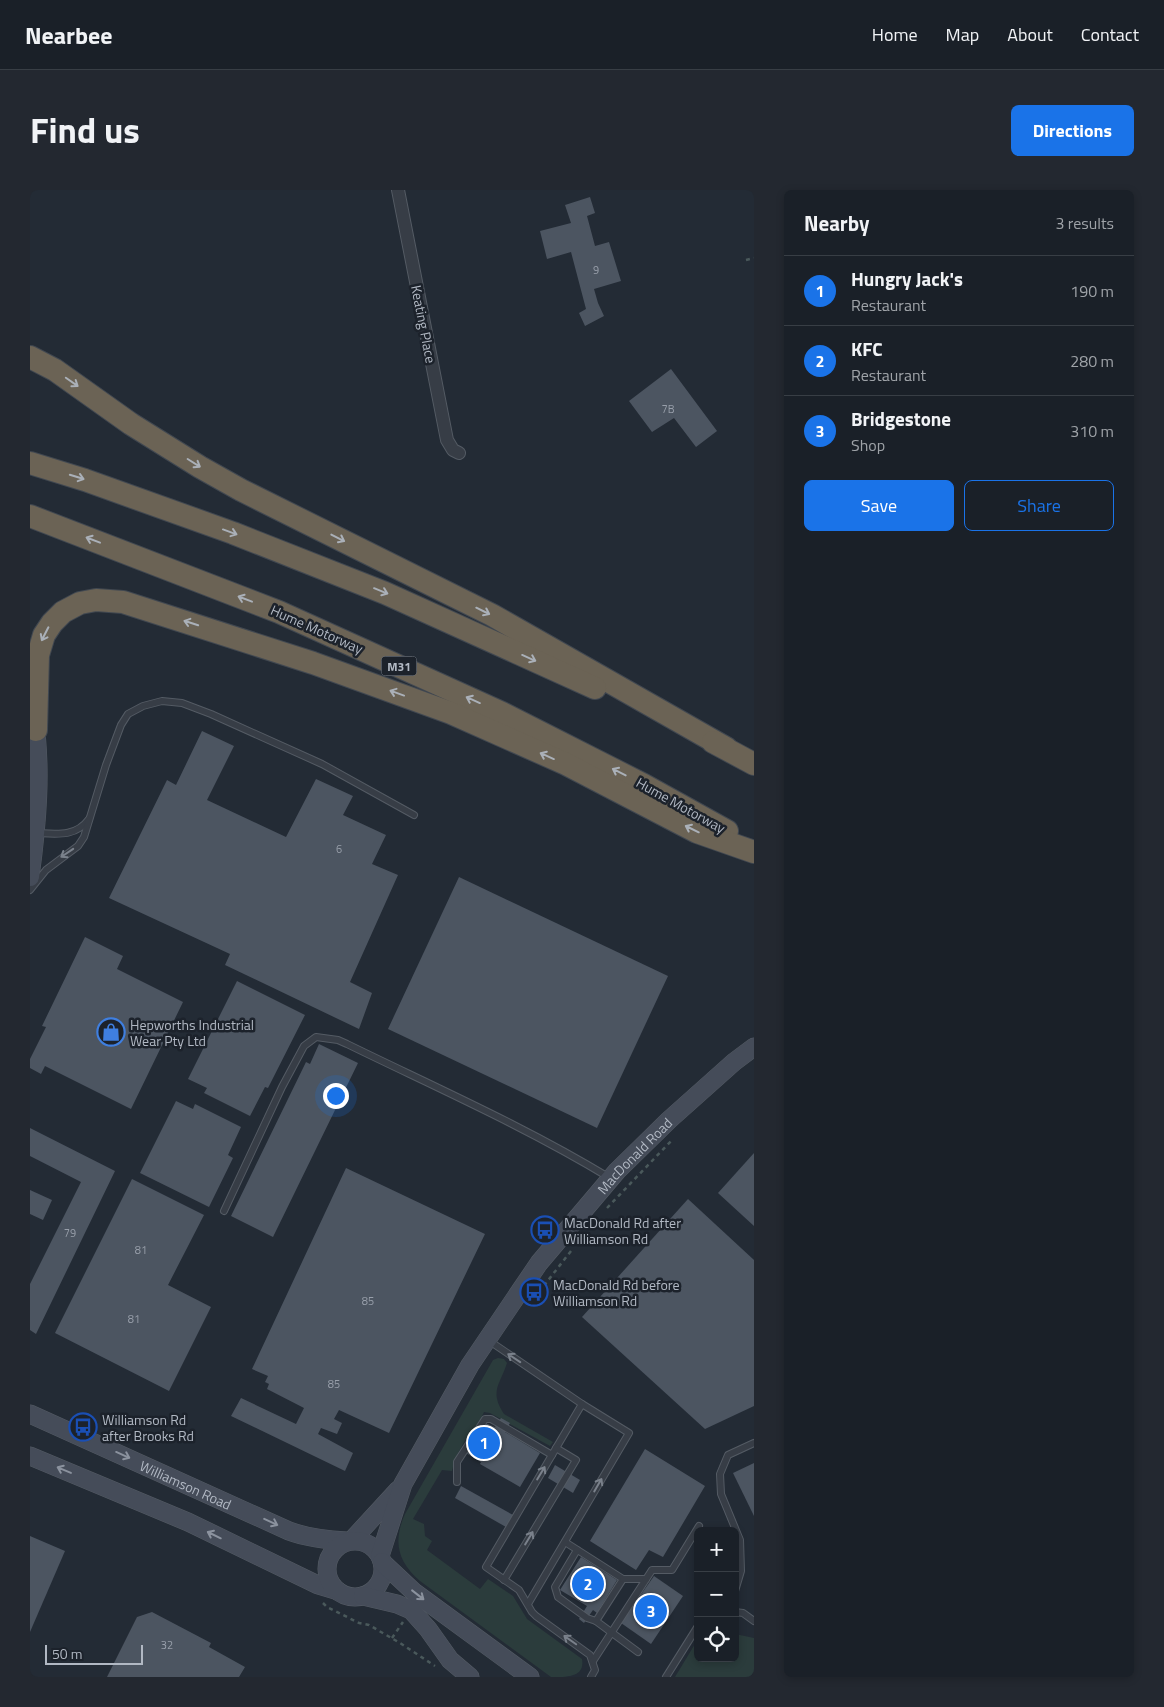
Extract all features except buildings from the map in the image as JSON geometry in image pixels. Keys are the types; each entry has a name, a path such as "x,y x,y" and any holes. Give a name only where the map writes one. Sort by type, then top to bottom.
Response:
{"highway":[{"path":"30,357 55,370 131,424 233,486 492,615 754,764"},
{"path":"30,463 85,480 233,533 385,593 726,748"},
{"name":"Hume Motorway","path":"30,516 279,612 502,712 644,785 754,846"},
{"path":"36,730 38,655 48,628 63,612 80,603 96,600 118,602 134,605 314,663 451,713 566,764 697,832 754,852"}],"main road":[{"path":"30,695 36,730 37,776 35,833 30,877"},
{"name":"MacDonald Road","path":"381,1559 403,1484 470,1365 540,1263 611,1179 669,1120 754,1046"},
{"name":"Williamson Road","path":"30,1414 301,1536 350,1541"},
{"path":"30,1456 188,1522 318,1585 350,1596 363,1596 397,1604 411,1610 428,1629 450,1660 470,1677"},
{"name":"MacDonald Road","path":"350,1541 403,1484"},
{"path":"338,1591 329,1581 327,1572 327,1564 335,1548 350,1541 368,1544 414,1592 530,1677"},
{"path":"363,1596 372,1591 379,1583 382,1573 381,1559"}],"street":[{"name":"Keating Place","path":"398,190 447,440 453,450 459,453"}],"lane":[{"path":"30,890 51,865 82,842 106,765 121,725 128,714 143,706 162,700 182,703 322,764 414,814"},
{"path":"35,833 58,834 76,831 87,822 92,813"},
{"path":"224,1211 282,1087 304,1046 316,1037 338,1040 347,1044 514,1126 578,1159 611,1179"},
{"path":"487,1339 582,1404 629,1433 528,1604"},
{"path":"582,1404 486,1567 519,1590 536,1616 590,1655 595,1670 590,1677"},
{"path":"456,1482 458,1462 485,1419 491,1419 552,1455"},
{"path":"739,1578 741,1572 740,1540 721,1494 720,1474 728,1455 754,1443"},
{"path":"504,1580 576,1460 556,1448"},
{"path":"593,1661 652,1570 672,1570 699,1526"},
{"path":"565,1542 623,1579 646,1579"},
{"path":"577,1550 555,1587 558,1597 587,1618 596,1621 638,1652"},
{"path":"596,1621 623,1579"},
{"path":"739,1612 743,1613 754,1621"},
{"path":"666,1677 694,1632"}],"path":[{"path":"746,260 754,258"},
{"path":"606,1209 673,1139"},
{"path":"537,1295 576,1244"},
{"path":"327,1607 360,1623 369,1625 438,1669"},
{"path":"392,1639 411,1610"}],"shaded area":[{"path":"498,1358 504,1359 507,1363 497,1388 497,1399 504,1414 553,1442 550,1446 490,1413 484,1412 477,1426 467,1437 458,1453 452,1471 442,1470 413,1519 424,1524 425,1536 432,1541 427,1550 480,1589 488,1579 513,1596 527,1619 582,1659 581,1669 574,1675 551,1677 420,1581 406,1566 399,1550 399,1533 405,1514 493,1360"},
{"path":"739,1635 754,1638 754,1677 675,1677 694,1646 694,1662 739,1662"}],"place":[{"name":"Hepworths Industrial Wear Pty Ltd","path":"111,1032"},
{"name":"MacDonald Rd after Williamson Rd","path":"545,1230"},
{"name":"MacDonald Rd before Williamson Rd","path":"534,1292"},
{"name":"Williamson Rd after Brooks Rd","path":"83,1427"},
{"name":"Hungry Jack's","path":"484,1443"},
{"name":"KFC","path":"588,1584"},
{"name":"Bridgestone","path":"651,1611"}]}
